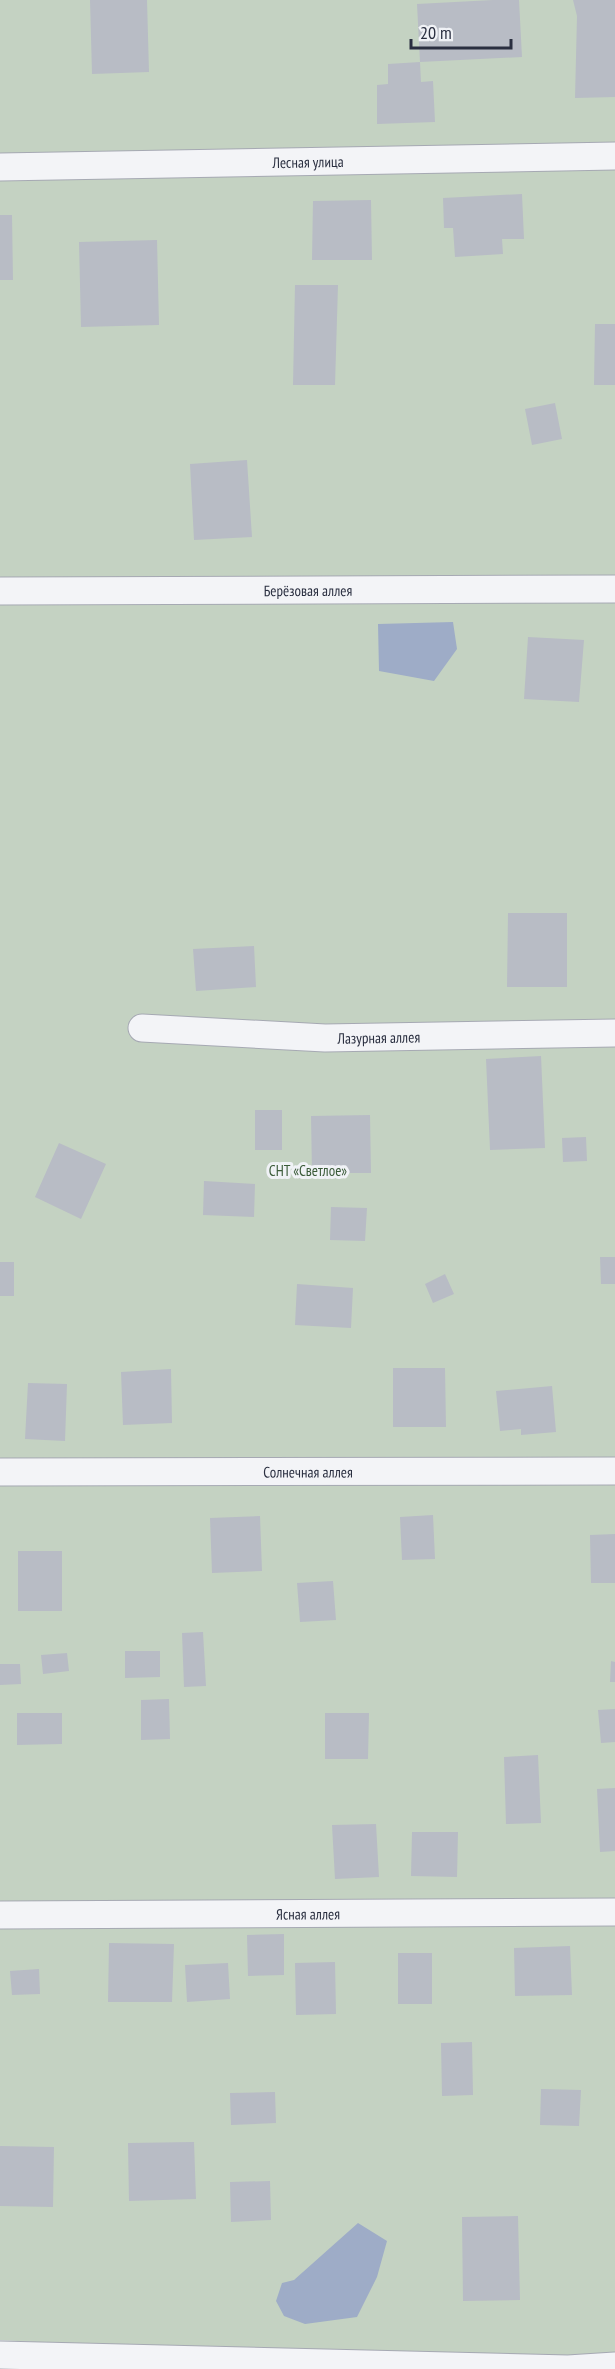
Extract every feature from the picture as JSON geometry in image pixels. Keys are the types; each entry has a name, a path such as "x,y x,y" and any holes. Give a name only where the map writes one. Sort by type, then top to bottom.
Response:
{"street":[{"name":"Лесная улица","path":"0,167 615,156"},
{"name":"Берёзовая аллея","path":"0,591 615,589"},
{"name":"Лазурная аллея","path":"142,1028 325,1038 615,1033"},
{"name":"Солнечная аллея","path":"0,1472 615,1472"},
{"name":"Ясная аллея","path":"0,1915 615,1912"},
{"path":"0,2355 568,2368 615,2366"}],"green space":[{"name":"СНТ «Светлое»","path":"0,0 615,0 615,2369 509,2369 0,2340"}],"water":[{"path":"453,622 457,649 434,681 379,671 378,624"},
{"path":"358,2223 387,2241 377,2277 357,2317 305,2324 284,2316 276,2301 282,2283 294,2280"}],"building":[{"path":"90,0 147,0 149,72 92,74"},
{"path":"519,0 522,57 420,62 417,4"},
{"path":"573,0 615,0 615,97 575,98 577,16"},
{"path":"420,62 421,82 433,81 435,122 377,124 377,85 388,84 388,64"},
{"path":"522,194 524,239 502,239 503,254 455,257 453,228 444,228 443,198"},
{"path":"371,200 372,260 312,260 313,201"},
{"path":"0,215 12,215 13,280 0,280"},
{"path":"157,240 159,325 81,327 79,242"},
{"path":"295,285 338,285 335,385 293,385"},
{"path":"595,324 615,324 615,385 594,385"},
{"path":"555,403 562,439 532,445 525,409"},
{"path":"247,460 252,537 194,540 190,464"},
{"path":"528,637 584,640 579,702 524,699"},
{"path":"508,913 567,913 567,987 507,987"},
{"path":"254,946 256,987 196,991 193,949"},
{"path":"541,1056 545,1148 490,1150 486,1059"},
{"path":"255,1110 282,1110 282,1150 255,1150"},
{"path":"370,1115 371,1173 312,1173 311,1116"},
{"path":"586,1137 587,1161 563,1162 562,1138"},
{"path":"59,1143 106,1164 81,1219 35,1197"},
{"path":"204,1181 255,1184 254,1217 203,1215"},
{"path":"331,1207 367,1208 365,1241 330,1240"},
{"path":"600,1257 615,1257 615,1284 601,1284"},
{"path":"0,1262 14,1262 14,1296 0,1296"},
{"path":"445,1274 454,1294 433,1303 425,1284"},
{"path":"297,1284 353,1288 351,1328 295,1325"},
{"path":"393,1368 445,1368 446,1427 393,1427"},
{"path":"171,1369 172,1423 123,1425 121,1372"},
{"path":"28,1383 67,1384 65,1441 25,1439"},
{"path":"552,1386 556,1432 521,1435 521,1429 500,1431 496,1391"},
{"path":"433,1515 435,1559 402,1560 400,1517"},
{"path":"260,1516 262,1571 212,1573 210,1518"},
{"path":"615,1534 615,1583 591,1583 590,1535"},
{"path":"18,1551 62,1551 62,1611 18,1611"},
{"path":"333,1581 336,1620 300,1622 297,1583"},
{"path":"203,1632 206,1686 184,1687 182,1633"},
{"path":"125,1651 160,1651 160,1677 125,1678"},
{"path":"67,1653 69,1671 43,1674 41,1655"},
{"path":"611,1661 615,1662 615,1682 610,1682"},
{"path":"0,1664 20,1664 21,1684 0,1685"},
{"path":"169,1699 170,1739 141,1740 141,1700"},
{"path":"615,1709 615,1742 601,1743 598,1710"},
{"path":"17,1713 62,1713 62,1744 17,1745"},
{"path":"325,1713 369,1713 368,1759 325,1759"},
{"path":"538,1755 541,1823 506,1824 504,1757"},
{"path":"615,1788 615,1851 600,1852 597,1789"},
{"path":"376,1824 379,1877 335,1879 332,1825"},
{"path":"412,1832 458,1832 457,1877 411,1876"},
{"path":"284,1934 284,1975 248,1976 247,1935"},
{"path":"109,1943 174,1944 172,2002 108,2002"},
{"path":"570,1946 572,1995 515,1996 514,1948"},
{"path":"398,1953 432,1953 432,2004 398,2004"},
{"path":"335,1962 336,2014 296,2015 295,1963"},
{"path":"228,1963 230,1999 187,2002 185,1965"},
{"path":"39,1969 40,1994 12,1995 10,1971"},
{"path":"472,2042 473,2095 442,2096 441,2043"},
{"path":"541,2089 581,2090 579,2126 540,2125"},
{"path":"275,2092 276,2123 231,2125 230,2093"},
{"path":"194,2142 196,2199 129,2201 128,2143"},
{"path":"0,2146 54,2147 53,2207 0,2206"},
{"path":"270,2181 271,2220 231,2222 230,2182"},
{"path":"518,2216 520,2300 463,2301 462,2217"}]}
